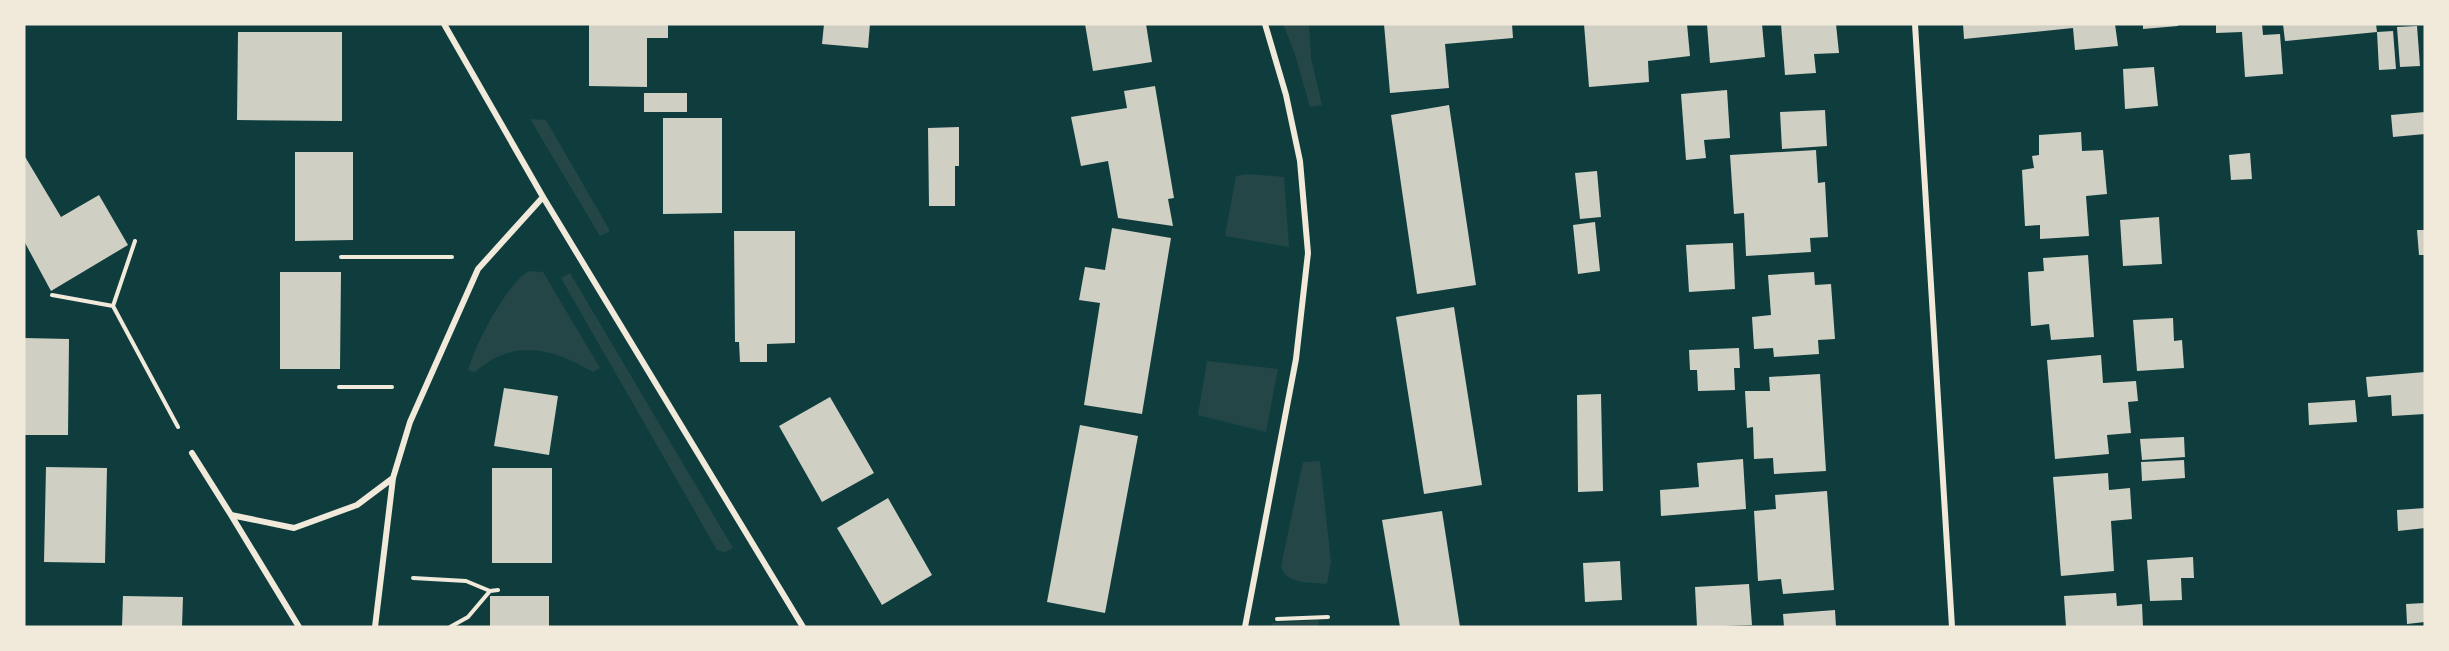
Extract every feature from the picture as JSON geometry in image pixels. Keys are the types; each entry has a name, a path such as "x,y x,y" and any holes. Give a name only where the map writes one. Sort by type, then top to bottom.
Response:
{"street":[{"path":"444,24 543,197 803,627"},
{"path":"1245,623 1296,359 1308,254 1300,161 1286,95 1265,24"},
{"path":"1915,24 1952,627"},
{"path":"375,627 393,478 415,410 478,269 543,197"},
{"path":"192,453 299,627"},
{"path":"231,514 294,528 357,505 393,478"}],"path":[{"path":"135,241 113,306 180,430"},
{"path":"341,257 462,258"},
{"path":"52,295 113,306"},
{"path":"339,387 384,389 394,387"},
{"path":"413,578 466,581 490,591 498,590"},
{"path":"450,627 468,617 490,591"},
{"path":"1245,623 1328,617"}],"shaded area":[{"path":"1283,24 1309,24 1311,58 1322,105 1310,107 1295,54"},
{"path":"530,119 546,120 610,231 600,236"},
{"path":"1247,174 1284,177 1289,247 1225,236 1236,176"},
{"path":"529,271 543,272 600,368 593,372 563,357 534,350 505,354 475,372 468,370 484,331 501,301 520,278"},
{"path":"570,273 733,548 725,552 717,550 561,278"},
{"path":"1207,361 1278,369 1266,432 1198,415"},
{"path":"1320,461 1331,562 1327,584 1293,580 1288,577 1281,566 1303,462"},
{"path":"1319,620 1318,627 1271,627 1272,623"}],"building":[{"path":"589,24 668,24 668,38 647,38 647,87 589,86"},
{"path":"824,24 870,24 868,48 822,44"},
{"path":"1085,24 1146,24 1152,62 1093,71"},
{"path":"1384,24 1512,24 1513,38 1445,44 1449,88 1390,93"},
{"path":"1584,24 1687,24 1690,56 1648,61 1649,82 1589,87"},
{"path":"1707,24 1762,24 1765,57 1710,63"},
{"path":"1781,24 1836,24 1839,53 1814,54 1816,73 1785,75"},
{"path":"1963,24 2115,24 2118,46 2075,50 2073,28 1964,39"},
{"path":"2143,24 2178,24 2178,26 2143,29"},
{"path":"2216,24 2262,24 2263,35 2280,34 2283,74 2245,77 2242,32 2216,33"},
{"path":"2283,24 2376,24 2377,32 2285,41"},
{"path":"2417,26 2420,66 2400,67 2397,27"},
{"path":"2393,31 2396,69 2379,70 2377,32"},
{"path":"238,32 342,32 342,121 237,120"},
{"path":"2154,67 2158,106 2125,109 2123,69"},
{"path":"1155,86 1174,198 1168,199 1173,226 1118,218 1108,161 1081,166 1071,117 1127,108 1124,91"},
{"path":"1727,90 1730,138 1704,140 1706,158 1686,160 1681,94"},
{"path":"644,93 687,93 687,112 644,112"},
{"path":"1449,105 1476,285 1417,294 1391,115"},
{"path":"1825,110 1827,146 1782,149 1780,112"},
{"path":"2425,112 2425,134 2393,137 2391,115"},
{"path":"663,118 722,118 722,213 663,214"},
{"path":"959,127 959,166 955,166 955,206 929,206 928,128"},
{"path":"2081,132 2082,151 2103,150 2107,194 2086,196 2089,236 2040,239 2040,225 2025,226 2022,170 2034,168 2032,156 2039,155 2039,135"},
{"path":"1816,150 1818,183 1825,182 1828,237 1810,238 1811,252 1746,256 1744,213 1734,214 1730,155"},
{"path":"295,152 353,152 353,240 295,241"},
{"path":"2250,153 2252,179 2231,180 2229,155"},
{"path":"24,155 61,217 99,195 128,245 51,291 24,241"},
{"path":"1597,171 1601,217 1580,219 1575,173"},
{"path":"2159,217 2162,264 2123,266 2120,220"},
{"path":"1595,222 1600,271 1578,274 1573,225"},
{"path":"1112,228 1171,238 1142,414 1084,405 1100,303 1079,300 1085,267 1105,270"},
{"path":"2417,230 2425,230 2425,255 2419,255"},
{"path":"734,231 795,231 795,343 767,344 767,362 740,362 739,342 735,342"},
{"path":"1733,243 1735,289 1689,292 1686,245"},
{"path":"2088,255 2094,337 2051,340 2049,324 2031,326 2028,272 2044,271 2043,258"},
{"path":"280,272 341,272 340,369 280,369"},
{"path":"1814,272 1815,285 1831,284 1835,339 1818,340 1819,354 1774,357 1773,348 1754,349 1752,317 1771,315 1768,275"},
{"path":"1454,307 1482,485 1424,494 1396,317"},
{"path":"2173,318 2174,341 2182,340 2184,368 2137,371 2133,320"},
{"path":"24,338 69,339 68,435 24,435"},
{"path":"1739,348 1740,368 1734,368 1735,390 1698,391 1697,370 1690,370 1689,350"},
{"path":"2101,355 2103,383 2136,381 2138,401 2128,402 2131,433 2107,435 2109,454 2055,459 2047,360"},
{"path":"2425,372 2425,414 2392,416 2391,395 2368,397 2366,377"},
{"path":"1820,374 1826,471 1774,474 1773,458 1754,459 1753,427 1747,428 1745,391 1770,391 1769,377"},
{"path":"504,388 558,396 549,455 494,446"},
{"path":"1601,394 1603,491 1578,492 1577,395"},
{"path":"830,397 874,473 822,502 779,426"},
{"path":"2355,400 2357,422 2309,425 2308,403"},
{"path":"1080,425 1138,436 1105,613 1047,602"},
{"path":"2184,437 2185,457 2142,460 2140,439"},
{"path":"1743,459 1746,509 1661,516 1660,490 1699,487 1697,463"},
{"path":"2184,460 2185,478 2142,481 2141,462"},
{"path":"46,467 107,468 105,563 44,562"},
{"path":"492,468 552,468 552,563 492,563"},
{"path":"2108,473 2109,490 2130,488 2132,519 2111,521 2114,571 2061,576 2053,477"},
{"path":"1827,491 1834,590 1783,594 1781,579 1758,581 1754,511 1776,509 1775,495"},
{"path":"888,498 932,575 882,605 837,528"},
{"path":"2425,508 2425,528 2398,531 2397,510"},
{"path":"1442,511 1460,627 1400,627 1382,520"},
{"path":"2193,557 2194,578 2181,578 2182,600 2150,601 2147,560"},
{"path":"1620,561 1622,600 1585,602 1583,563"},
{"path":"1749,584 1752,625 1697,627 1695,587"},
{"path":"2116,593 2117,606 2142,604 2143,627 2066,627 2064,596"},
{"path":"123,596 183,597 182,627 122,627"},
{"path":"490,596 549,596 549,627 490,627"},
{"path":"2425,603 2425,622 2407,624 2406,604"},
{"path":"1835,610 1836,627 1784,627 1783,614"}]}
